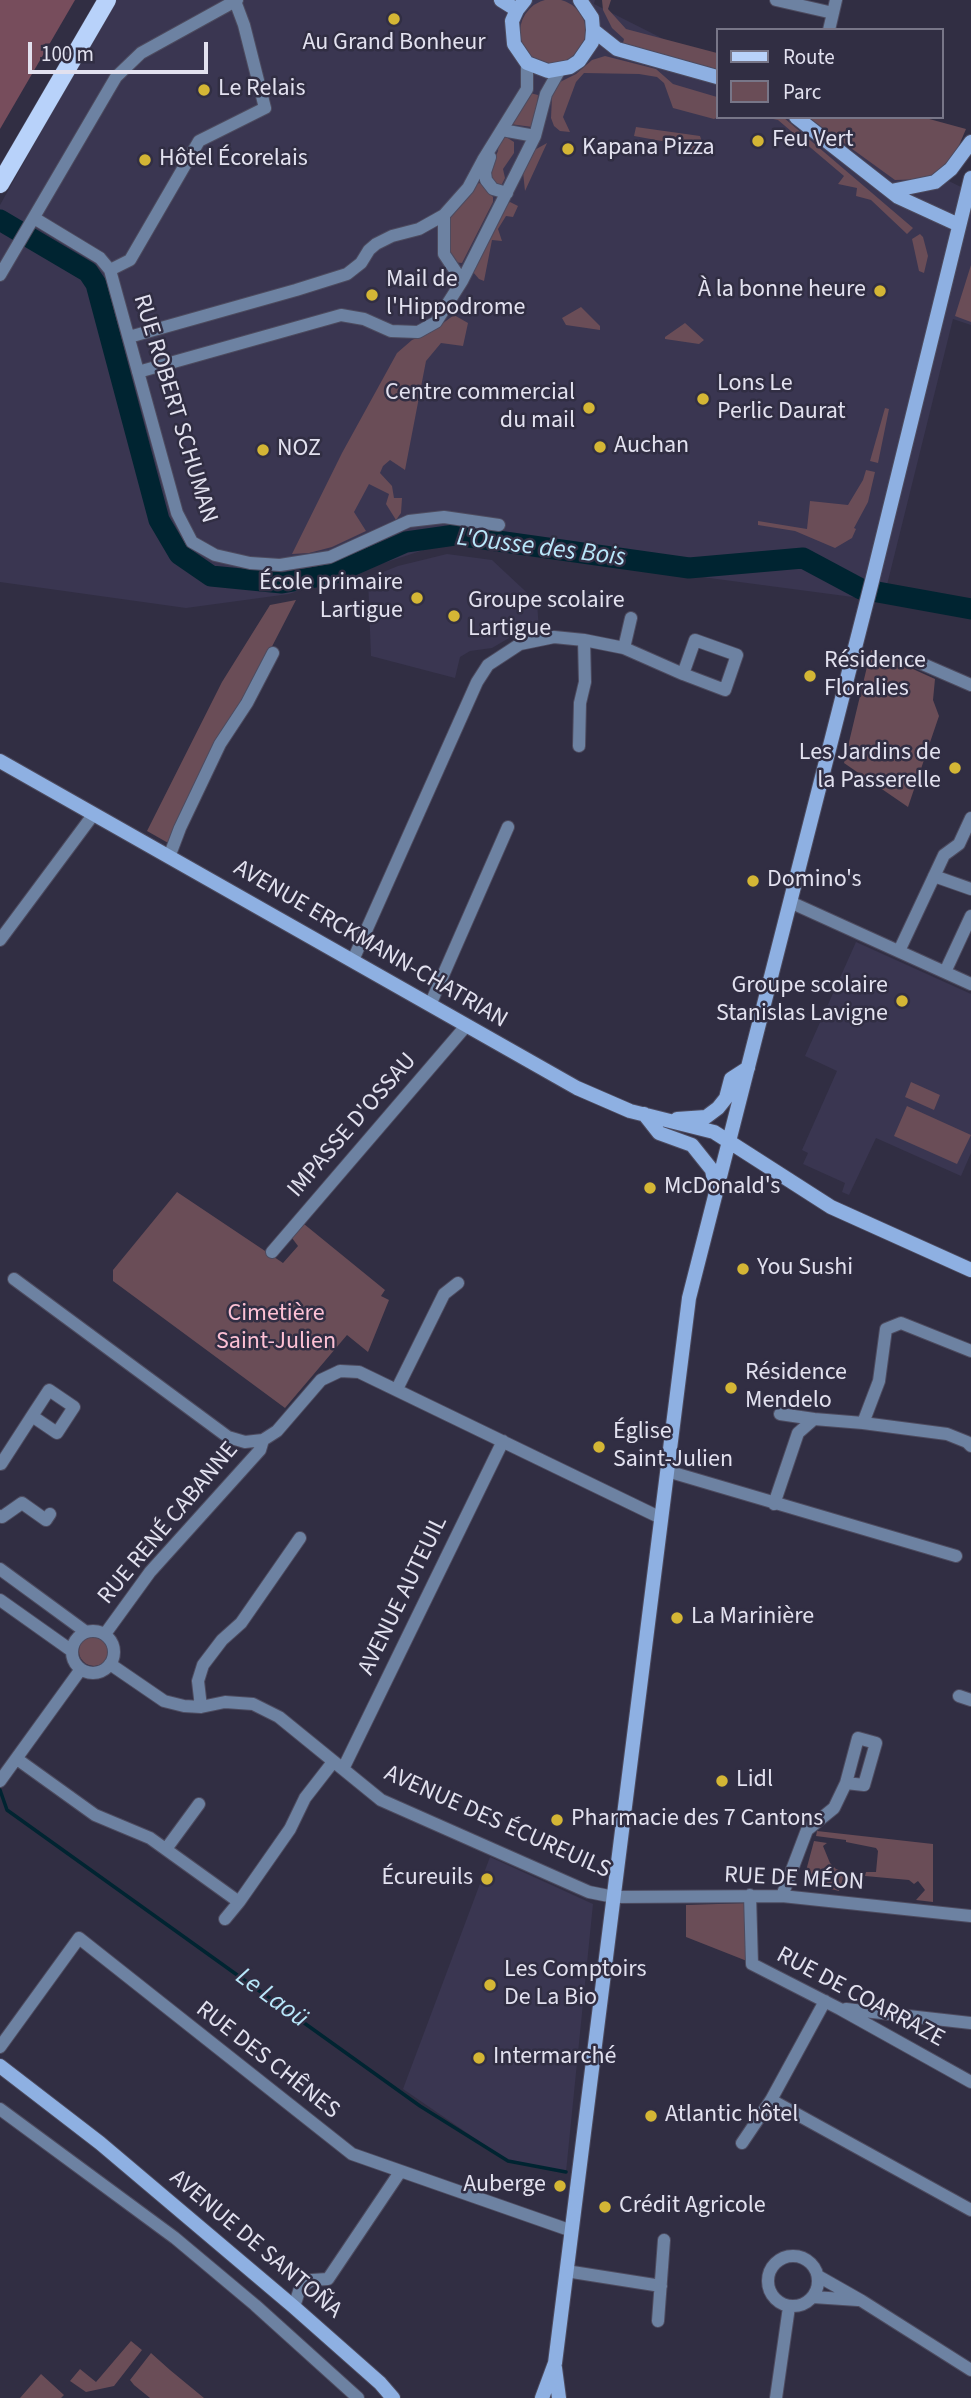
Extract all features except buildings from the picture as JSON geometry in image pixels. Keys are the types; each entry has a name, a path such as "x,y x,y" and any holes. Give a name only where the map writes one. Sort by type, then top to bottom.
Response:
{"main road":[{"path":"0,184 107,0"},
{"path":"501,0 521,5 511,32 514,44 527,62 548,71 570,67 587,53 592,42 592,18 580,0"},
{"path":"593,30 617,49 716,77"},
{"path":"587,53 617,49"},
{"path":"799,119 898,197 959,225"},
{"path":"891,191 935,182 951,169 971,142"},
{"path":"559,2398 555,2363 689,1298 872,581 971,177"},
{"name":"AVENUE ERCKMANN-CHATRIAN","path":"0,761 577,1088 644,1114 714,1132 831,1207 971,1270"},
{"path":"665,1119 706,1117 726,1098 731,1079 748,1068"},
{"path":"644,1114 659,1133 692,1145 703,1156 712,1170 716,1191"},
{"name":"AVENUE DE SANTOÑA","path":"0,2066 100,2144 293,2307 380,2383 393,2398"},
{"name":"AVENUE DE SANTOÑA","path":"0,2075 100,2144"},
{"path":"542,2398 555,2363"},
{"name":"AVENUE DE SANTOÑA","path":"380,2383 404,2398"}],"street":[{"path":"776,0 835,7 830,28"},
{"path":"0,275 116,76 141,53 236,1 265,108 199,141 130,260 110,270"},
{"path":"129,337 347,274 361,263 376,244 392,236 419,229 444,215 468,188 527,89 527,62"},
{"path":"138,372 341,315 364,319 391,331 418,332 436,321 461,281 507,193 535,136 546,94 559,71"},
{"path":"502,130 535,136"},
{"path":"494,143 485,173 486,180 494,189 507,193"},
{"path":"444,215 444,254 461,281"},
{"name":"RUE ROBERT SCHUMAN","path":"27,228 100,258 110,270 177,513 192,542 215,555 250,563 299,563 330,557 409,521 444,517 499,524"},
{"path":"624,648 631,618"},
{"path":"353,961 477,682 488,666 520,644 554,637 584,640 624,648 683,674 725,690 737,655 695,640 683,674"},
{"path":"579,746 584,640"},
{"path":"169,857 220,744 247,703 274,653"},
{"path":"918,662 971,685"},
{"path":"0,940 93,815"},
{"path":"899,951 944,855 959,844 971,818"},
{"path":"430,1005 508,827"},
{"path":"934,876 971,889"},
{"path":"790,902 971,984"},
{"path":"945,972 971,916"},
{"name":"IMPASSE D'OSSAU","path":"272,1252 466,1026"},
{"path":"15,1279 228,1437 245,1442 263,1440"},
{"path":"397,1389 444,1294 458,1283"},
{"path":"863,1423 878,1381 886,1329 901,1323 971,1351"},
{"name":"RUE RENÉ CABANNE","path":"105,1634 150,1572 260,1450 263,1440 277,1431 321,1380 340,1371 359,1372 397,1389 661,1518"},
{"path":"780,1414 947,1434 970,1442"},
{"path":"0,1464 32,1416"},
{"path":"774,1504 798,1433 814,1419"},
{"name":"AVENUE AUTEUIL","path":"225,1919 290,1829 305,1798 338,1765 503,1441"},
{"path":"667,1471 956,1556"},
{"path":"0,1516 22,1503 46,1520 50,1514"},
{"path":"201,1707 198,1681 202,1665 222,1640 241,1623 300,1538"},
{"path":"0,1569 86,1632"},
{"path":"0,1600 72,1651"},
{"path":"86,1632 105,1634 114,1651 110,1664 106,1669 94,1673 81,1669 76,1664 72,1651 76,1639 86,1632"},
{"name":"AVENUE DES ÉCUREUILS","path":"110,1664 164,1701 201,1707 225,1702 253,1704 279,1717 381,1800 589,1892 614,1897"},
{"path":"1,1780 81,1669"},
{"path":"17,1759 94,1815 150,1838 239,1902"},
{"path":"782,1896 807,1830 834,1808 846,1783"},
{"path":"166,1849 199,1804"},
{"name":"RUE DE COARRAZE","path":"750,1895 752,1964 840,2009 971,2082"},
{"name":"RUE DE MÉON","path":"614,1897 782,1896 971,1916"},
{"name":"RUE DES CHÊNES","path":"0,2046 79,1938 352,2154 572,2231"},
{"path":"742,2143 771,2100 825,2001"},
{"path":"840,2009 971,2023"},
{"path":"771,2100 971,2210"},
{"path":"0,2109 175,2238 255,2305 353,2396"},
{"path":"293,2307 300,2288 312,2280 328,2279 400,2172"},
{"path":"658,2320 664,2240"},
{"path":"862,2301 813,2297 798,2306 789,2307 781,2304 769,2292 768,2275 777,2261 793,2256 801,2258 809,2262 818,2276 862,2301 971,2370"},
{"path":"566,2271 661,2286"},
{"path":"813,2297 818,2276"},
{"path":"776,2398 789,2307"}],"shaded area":[{"path":"0,0 75,0 0,129"},
{"path":"115,0 595,0 594,4 716,65 716,119 824,119 971,192 971,325 953,319 883,601 445,543 289,594 186,608 0,582 0,205"},
{"name":"Groupe scolaire Lartigue","path":"447,554 492,560 537,602 539,630 511,630 509,638 492,648 470,651 460,657 455,678 371,656 368,578 398,566"},
{"path":"856,942 971,994 971,1153 961,1176 876,1138 849,1195 842,1192 845,1183 803,1164 808,1153 802,1150 837,1071 805,1056"},
{"path":"490,1857 593,1904 566,2172 508,2161 403,2089"}],"green space":[{"path":"553,-1 566,2 576,9 583,19 586,32 583,45 576,55 566,62 553,65 540,62 530,55 523,45 520,32 523,19 530,9 540,2"},
{"path":"602,0 611,0 608,9 626,29 716,53 716,70 623,43 624,39 612,28 603,10"},
{"path":"605,56 656,69 673,84 716,97 716,118 673,108 664,83 657,77 584,73 576,82 563,117 570,132 560,131 551,118 552,96 558,83 576,74 592,60"},
{"path":"530,93 538,95 536,119 532,127 510,124"},
{"path":"773,119 785,119 913,228 907,234 871,200 856,196 857,188 838,184 844,176 778,120"},
{"path":"811,119 929,119 966,129 949,163 939,172 925,179 895,180"},
{"path":"636,127 700,136 702,142 698,150 690,150 689,146 634,136"},
{"path":"506,137 514,142 514,153 503,169 505,178 501,186 493,184 489,171 498,151 499,139"},
{"path":"547,143 525,191 523,172 531,152"},
{"path":"480,183 493,197 493,202 462,263 453,262 450,259 447,220 475,184"},
{"path":"510,202 518,206 513,217 506,216 498,229 502,241 492,240 484,281 473,272"},
{"path":"920,234 928,256 924,273 919,271 912,239"},
{"path":"971,265 971,322 955,316"},
{"path":"581,307 600,326 600,330 566,325 562,318"},
{"path":"454,315 468,323 463,346 441,343 426,361 405,470 390,460 380,473 392,486 394,498 402,498 401,513 396,520 386,504 389,494 369,484 354,512 366,531 332,547 292,554 342,453 397,353 412,340 431,332"},
{"path":"685,323 704,340 699,344 665,339 665,337"},
{"path":"885,408 889,409 878,463 870,461"},
{"path":"866,470 875,472 868,502 854,528 856,529 852,538 835,548 795,531 758,525 758,521 807,529 810,501 848,505"},
{"path":"296,600 170,844 147,831 222,682 270,605"},
{"path":"871,650 935,679 933,700 939,716 908,807 844,763"},
{"path":"911,1082 940,1095 934,1110 905,1097"},
{"path":"907,1106 971,1135 957,1164 894,1136"},
{"name":"Cimetière Saint-Julien","path":"177,1192 283,1263 298,1246 292,1238 304,1224 385,1290 381,1296 389,1300 368,1352 347,1335 285,1408 113,1281 113,1270"},
{"path":"94,1636 100,1637 108,1645 108,1657 100,1665 94,1666 88,1665 80,1657 79,1651 80,1645 88,1637"},
{"path":"817,1831 933,1844 933,1902 916,1900 925,1890 918,1881 914,1884 909,1880 865,1876 866,1872 876,1872 876,1848 816,1836"},
{"path":"814,1841 827,1843 823,1846 830,1863 845,1872 839,1891 803,1882"},
{"path":"749,1903 752,1963 686,1937 686,1905"},
{"path":"131,2341 142,2350 114,2386 86,2392 70,2381 80,2369 96,2382"},
{"path":"151,2353 204,2398 150,2398 134,2385 130,2380"},
{"path":"41,2374 64,2395 61,2398 20,2398"}],"waterway":[{"name":"L'Ousse des Bois","path":"0,220 88,272 96,284 159,520 179,554 211,576 282,583 333,574 406,542 455,535 689,568 803,558 861,589 971,609"},
{"name":"Le Laoü","path":"0,1790 7,1810 420,2106 508,2161 566,2172"}],"place":[{"name":"Au Grand Bonheur","path":"394,19"},
{"name":"Le Relais","path":"204,90"},
{"name":"Feu Vert","path":"758,141"},
{"name":"Kapana Pizza","path":"568,149"},
{"name":"Hôtel Écorelais","path":"145,160"},
{"name":"À la bonne heure","path":"880,291"},
{"name":"Mail de l'Hippodrome","path":"372,295"},
{"name":"Lons Le Perlic Daurat","path":"703,399"},
{"name":"Centre commercial du mail","path":"589,408"},
{"name":"Auchan","path":"600,447"},
{"name":"NOZ","path":"263,450"},
{"name":"École primaire Lartigue","path":"417,598"},
{"name":"Groupe scolaire Lartigue","path":"454,616"},
{"name":"Résidence Floralies","path":"810,676"},
{"name":"Les Jardins de la Passerelle","path":"955,768"},
{"name":"Domino's","path":"753,881"},
{"name":"Groupe scolaire Stanislas Lavigne","path":"902,1001"},
{"name":"McDonald's","path":"650,1188"},
{"name":"You Sushi","path":"743,1269"},
{"name":"Résidence Mendelo","path":"731,1388"},
{"name":"Église Saint-Julien","path":"599,1447"},
{"name":"La Marinière","path":"677,1618"},
{"name":"Lidl","path":"722,1781"},
{"name":"Pharmacie des 7 Cantons","path":"557,1820"},
{"name":"Écureuils","path":"487,1879"},
{"name":"Les Comptoirs De La Bio","path":"490,1985"},
{"name":"Intermarché","path":"479,2058"},
{"name":"Atlantic hôtel","path":"651,2116"},
{"name":"Auberge","path":"560,2186"},
{"name":"Crédit Agricole","path":"605,2207"}]}
